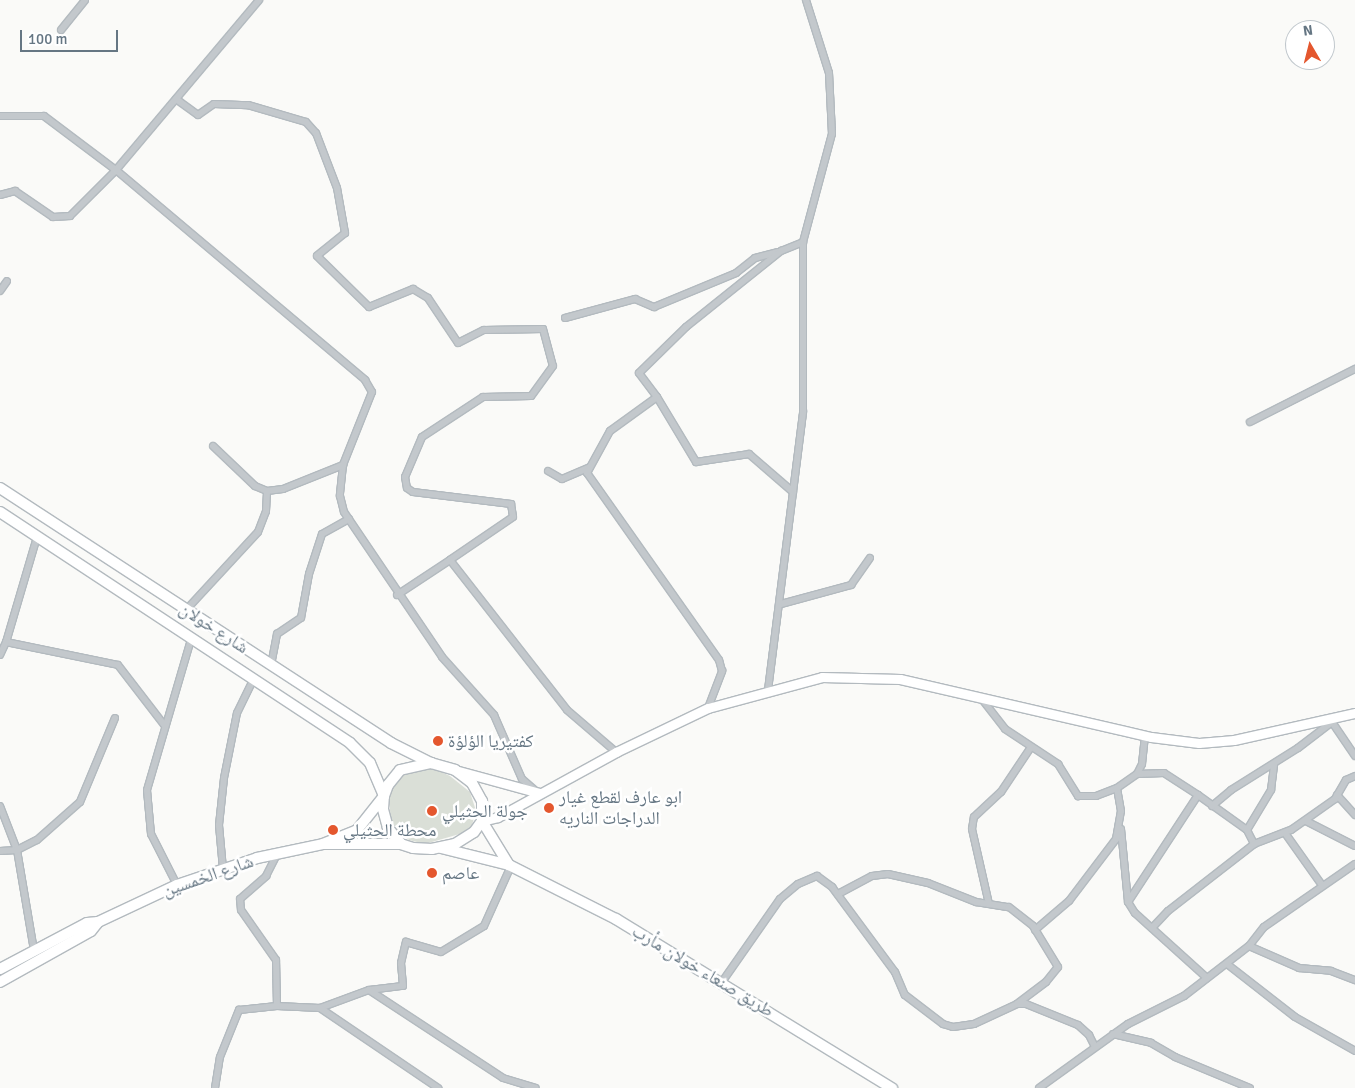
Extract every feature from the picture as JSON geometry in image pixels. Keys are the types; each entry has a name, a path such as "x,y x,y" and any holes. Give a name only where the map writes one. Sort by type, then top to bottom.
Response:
{"main road":[{"name":"شارع خولان","path":"0,488 392,744 431,763"},
{"name":"شارع خولان","path":"0,512 361,752 370,764 384,796"},
{"path":"482,821 465,838 440,848 423,849 401,844 385,820 384,796 388,785 400,770 431,763 455,770 472,783 478,792 483,808 482,821 510,866"},
{"name":"شارع الخمسين","path":"0,969 87,923 98,922 177,885 223,869 322,844 356,830 384,796"},
{"name":"شارع الخمسين","path":"322,844 401,844"},
{"name":"طريق صنعاء خولان مأرب","path":"440,848 510,866 616,919 722,982 892,1088"},
{"name":"شارع الخمسين","path":"0,982 91,931 98,922"}],"street":[{"path":"61,30 84,0"},
{"path":"0,194 15,191 60,219 70,216 116,170 259,0"},
{"path":"768,690 781,604 803,411 803,242 832,134 830,73 806,0"},
{"path":"176,99 198,115 214,104 248,105 306,122 311,128 337,188 345,234 317,256 369,307 413,289 428,298 458,343 484,330 543,329 553,366 531,396 483,397 422,437 405,477 407,488 413,492 511,504 513,517 397,595"},
{"path":"0,116 44,116 116,170 365,380 372,392 370,402 343,465 340,496 349,519 397,595 442,657 494,715 504,732 522,779 539,793"},
{"path":"565,318 635,299 654,307 736,274 755,258 781,251 803,242"},
{"path":"781,251 686,327 639,373 657,397 696,462 749,454 793,492"},
{"path":"0,291 7,281"},
{"path":"1250,422 1355,369"},
{"path":"657,397 610,431 587,473 719,660 722,671 708,708"},
{"path":"212,446 255,486 267,491 283,489 343,465"},
{"path":"548,471 562,479 590,467"},
{"path":"186,610 258,532 266,511 267,491"},
{"path":"271,665 277,634 301,618 309,574 322,534 349,519"},
{"path":"0,656 6,642 37,537"},
{"path":"781,604 851,585 870,558"},
{"path":"450,560 567,710 616,752"},
{"path":"177,885 151,834 147,790 191,640"},
{"path":"6,642 118,665 166,726"},
{"path":"482,821 498,817 616,752 708,708 768,690 822,677 900,679 1145,735 1199,743 1234,740 1335,719 1355,713"},
{"path":"223,869 219,825 224,778 237,713 253,680"},
{"path":"981,698 1005,729 1058,764 1078,796 1096,796 1117,788 1137,774 1142,764 1145,735"},
{"path":"0,851 17,850 37,840 80,802 115,718"},
{"path":"1335,719 1355,756"},
{"path":"1212,806 1231,790 1274,764 1335,719"},
{"path":"988,904 972,829 974,817 1001,792 1031,747"},
{"path":"1247,830 1271,790 1274,764"},
{"path":"455,770 539,793"},
{"path":"1137,774 1164,773 1247,830 1254,844"},
{"path":"1152,928 1168,911 1254,844 1285,833 1306,820 1337,796 1346,780 1355,776"},
{"path":"1117,788 1128,902 1152,928 1207,978"},
{"path":"1128,902 1198,795"},
{"path":"1337,796 1355,815"},
{"path":"0,806 17,850 34,951"},
{"path":"1306,820 1355,846"},
{"path":"1035,930 1069,901 1095,870 1116,839 1121,825"},
{"path":"1285,833 1322,885"},
{"path":"277,854 266,876 240,899 241,910 276,960 277,1006"},
{"path":"1039,1088 1113,1034 1146,1013 1184,996 1249,946 1264,927 1322,885 1355,864"},
{"path":"215,1088 220,1057 239,1010 277,1006 320,1008 369,990 403,986 401,963 406,942 441,952 484,926 510,866"},
{"path":"722,982 766,915 798,884 817,876 838,894 895,972 905,995 943,1024 953,1026 974,1024 1017,1004 1046,982 1058,967 1035,930 1009,906 988,904 888,874 872,876 838,894"},
{"path":"1249,946 1299,968 1331,971 1355,979"},
{"path":"1227,964 1295,1017 1355,1051"},
{"path":"369,990 503,1078 536,1088"},
{"path":"1017,1004 1035,1006 1078,1025 1089,1035 1095,1048"},
{"path":"320,1008 438,1088"},
{"path":"1113,1034 1152,1043 1174,1057 1250,1088"}],"shaded area":[{"path":"433,768 450,776 470,792 476,811 472,825 463,833 425,844 409,840 396,830 391,821 389,800 393,786 405,774"}],"place":[{"name":"كفتيريا الؤلؤة","path":"438,741"},
{"name":"ابو عارف لقطع غيار الدراجات الناريه","path":"549,808"},
{"name":"جولة الحثيلي","path":"432,811"},
{"name":"محطة الحثيلي","path":"333,830"},
{"name":"عاصم","path":"432,873"}]}
